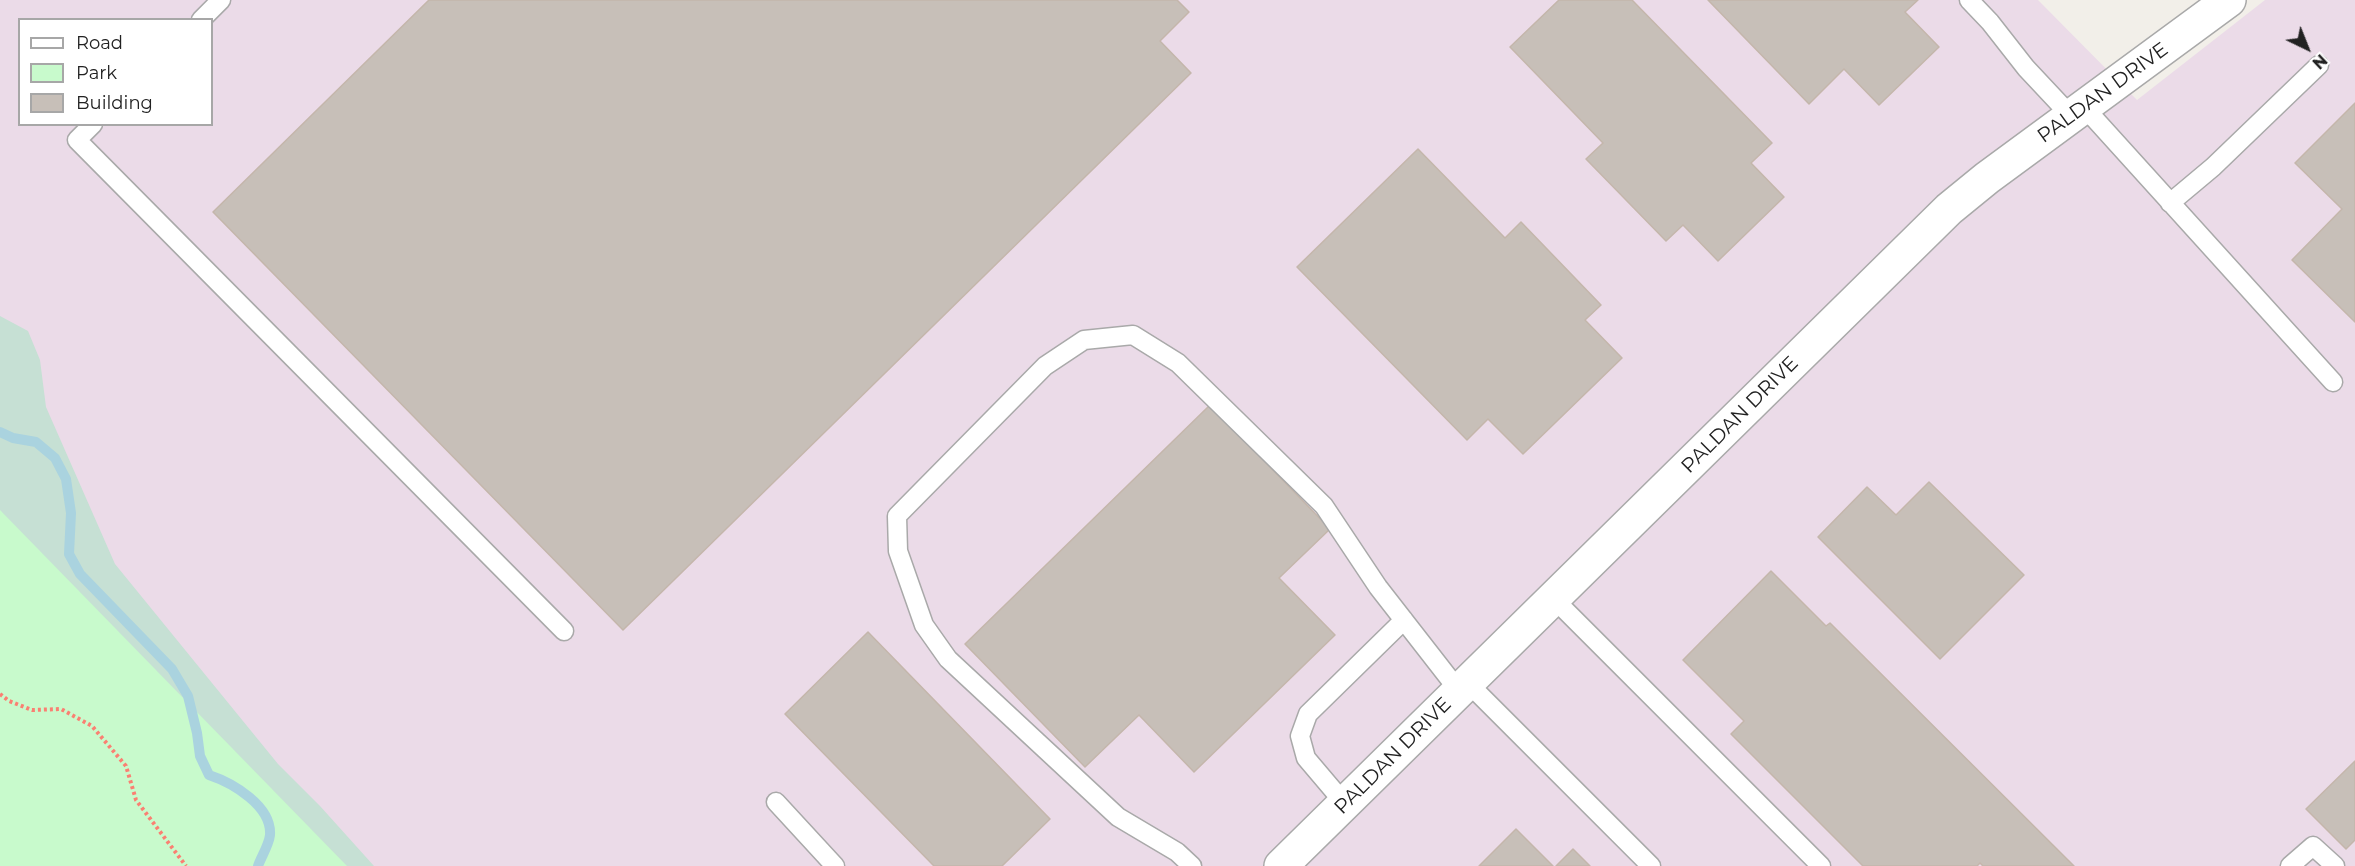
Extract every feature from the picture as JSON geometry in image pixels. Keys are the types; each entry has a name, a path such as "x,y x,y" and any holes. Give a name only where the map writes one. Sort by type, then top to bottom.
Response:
{"street":[{"name":"PALDAN DRIVE","path":"1281,866 1928,228 1987,178 2229,0"}],"lane":[{"path":"203,18 221,0"},
{"path":"1969,0 1990,22 2026,68 2077,112 2170,203 2333,382"},
{"path":"2170,203 2213,167 2319,65"},
{"path":"91,126 77,140 564,631"},
{"path":"1192,866 1177,852 1118,817 948,659 924,625 898,551 897,516 1045,366 1084,340 1133,335 1178,363 1324,506 1378,587 1404,620 1464,687 1651,866"},
{"path":"1554,598 1821,866"},
{"path":"1345,804 1306,758 1300,735 1308,714 1404,620"},
{"path":"776,802 835,866"},
{"path":"2290,866 2313,846 2335,866"}],"path":[{"path":"0,694 9,701 32,710 61,709 92,726 126,766 136,800 186,866"}],"shaded area":[{"path":"0,0 2038,0 2137,100 2265,0 2355,0 2355,866 347,866 0,510"}],"green space":[{"path":"0,316 28,331 40,360 46,407 115,564 278,764 374,866 0,866"},
{"path":"0,510 347,866 0,866"}],"building":[{"path":"429,0 1177,0 1189,12 1160,41 1191,73 623,630 213,212"},
{"path":"1559,0 1632,0 1772,143 1751,163 1784,197 1718,261 1683,225 1666,241 1586,159 1603,143 1510,47"},
{"path":"1708,0 1918,0 1905,12 1939,47 1879,105 1844,69 1809,104"},
{"path":"2355,103 2355,322 2292,260 2342,209 2295,163"},
{"path":"1418,149 1505,238 1521,222 1601,305 1585,320 1622,358 1523,454 1488,419 1467,440 1297,267"},
{"path":"1210,405 1330,529 1279,578 1335,635 1194,772 1139,715 1085,767 965,644"},
{"path":"1929,482 2024,575 1940,659 1818,537 1867,487 1896,515"},
{"path":"1771,571 1826,626 1830,623 2074,866 1983,866 1980,863 1977,866 1863,866 1731,734 1744,721 1683,660"},
{"path":"868,632 1050,819 1002,866 934,866 785,714"},
{"path":"2355,761 2355,840 2346,849 2306,809"},
{"path":"1516,829 1553,866 1479,866"},
{"path":"1573,849 1590,866 1556,866"}],"waterway":[{"path":"0,432 13,438 36,442 55,458 66,479 71,513 69,554 80,574 172,669 188,696 200,756 209,775 249,797 265,815 270,835 258,866"}]}
